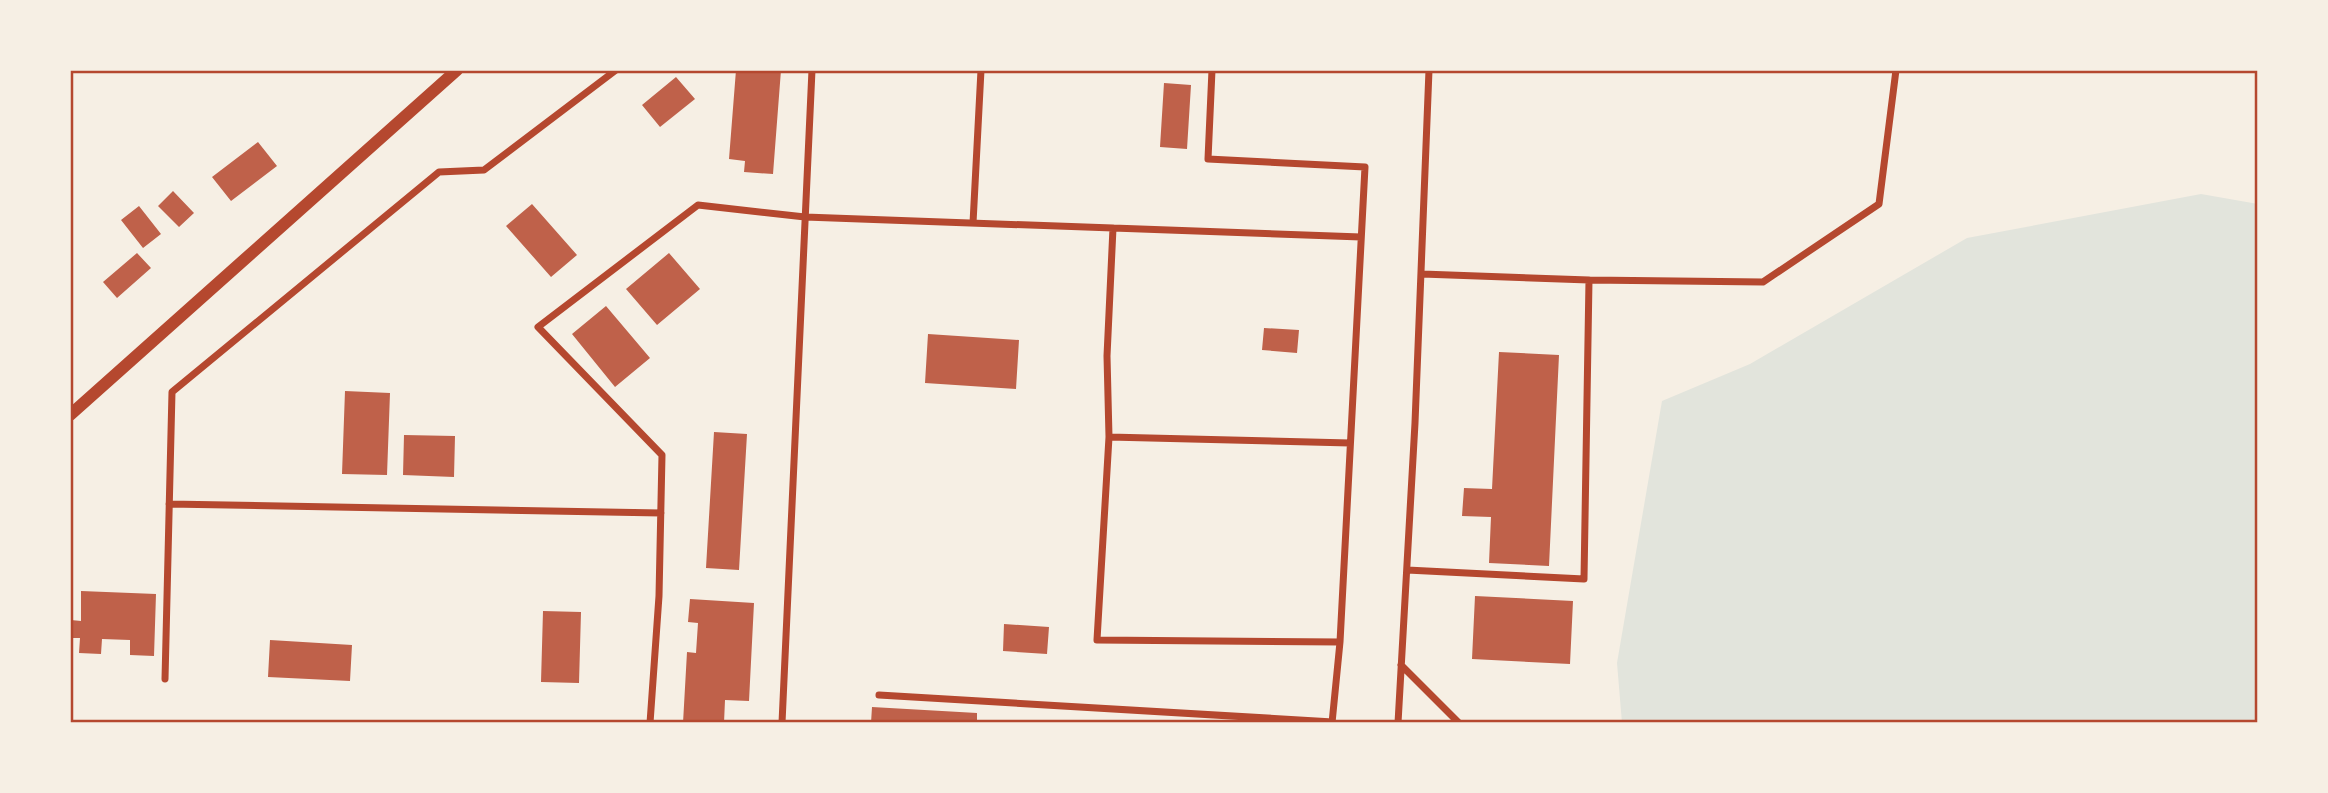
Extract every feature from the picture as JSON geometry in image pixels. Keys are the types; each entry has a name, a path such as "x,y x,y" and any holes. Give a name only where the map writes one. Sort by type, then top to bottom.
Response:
{"street":[{"path":"165,679 172,393 439,172 484,170 616,70"},
{"path":"782,723 812,70"},
{"path":"973,223 981,70"},
{"path":"879,695 1332,723 1340,642 1365,167 1208,159 1212,70"},
{"path":"1398,723 1422,274 1429,70"},
{"path":"1422,274 1763,282 1879,204 1896,70"},
{"path":"70,415 453,71"},
{"path":"650,723 662,455 538,327 698,205 805,217 1361,237"},
{"path":"1113,228 1107,356 1110,437 1097,640 1340,642"},
{"path":"1407,570 1584,579 1589,280"},
{"path":"1110,437 1350,443"},
{"path":"169,504 660,513"},
{"path":"1401,664 1459,723"}],"shaded area":[{"path":"2201,194 2258,204 2258,723 1622,723 1617,663 1662,401 1750,364 1967,238"}],"building":[{"path":"736,70 781,70 773,174 744,172 745,161 729,159"},
{"path":"676,77 695,99 660,127 642,105"},
{"path":"1164,83 1191,85 1187,149 1160,147"},
{"path":"258,142 277,166 231,201 212,177"},
{"path":"173,191 194,213 179,227 158,206"},
{"path":"532,204 577,255 551,277 506,226"},
{"path":"139,206 161,234 143,248 121,220"},
{"path":"137,253 151,268 117,298 103,282"},
{"path":"669,253 700,289 657,325 626,289"},
{"path":"606,306 650,358 615,387 572,334"},
{"path":"1264,328 1299,330 1297,353 1262,350"},
{"path":"928,334 1019,340 1016,389 925,383"},
{"path":"1499,352 1559,355 1549,566 1489,563 1491,517 1462,516 1464,488 1492,489"},
{"path":"345,391 390,393 387,475 342,474"},
{"path":"714,432 747,434 739,570 706,568"},
{"path":"404,435 455,436 454,477 403,475"},
{"path":"81,591 156,594 154,656 130,655 130,640 102,639 101,654 79,653 80,638 71,638 71,620 81,621"},
{"path":"1475,596 1573,601 1570,664 1472,659"},
{"path":"690,599 754,603 749,701 725,700 724,723 683,723 687,652 696,653 698,623 688,622"},
{"path":"543,611 581,612 579,683 541,682"},
{"path":"1004,624 1049,627 1047,654 1003,651"},
{"path":"270,640 352,645 350,681 268,677"},
{"path":"872,707 977,713 977,723 871,723"}]}
